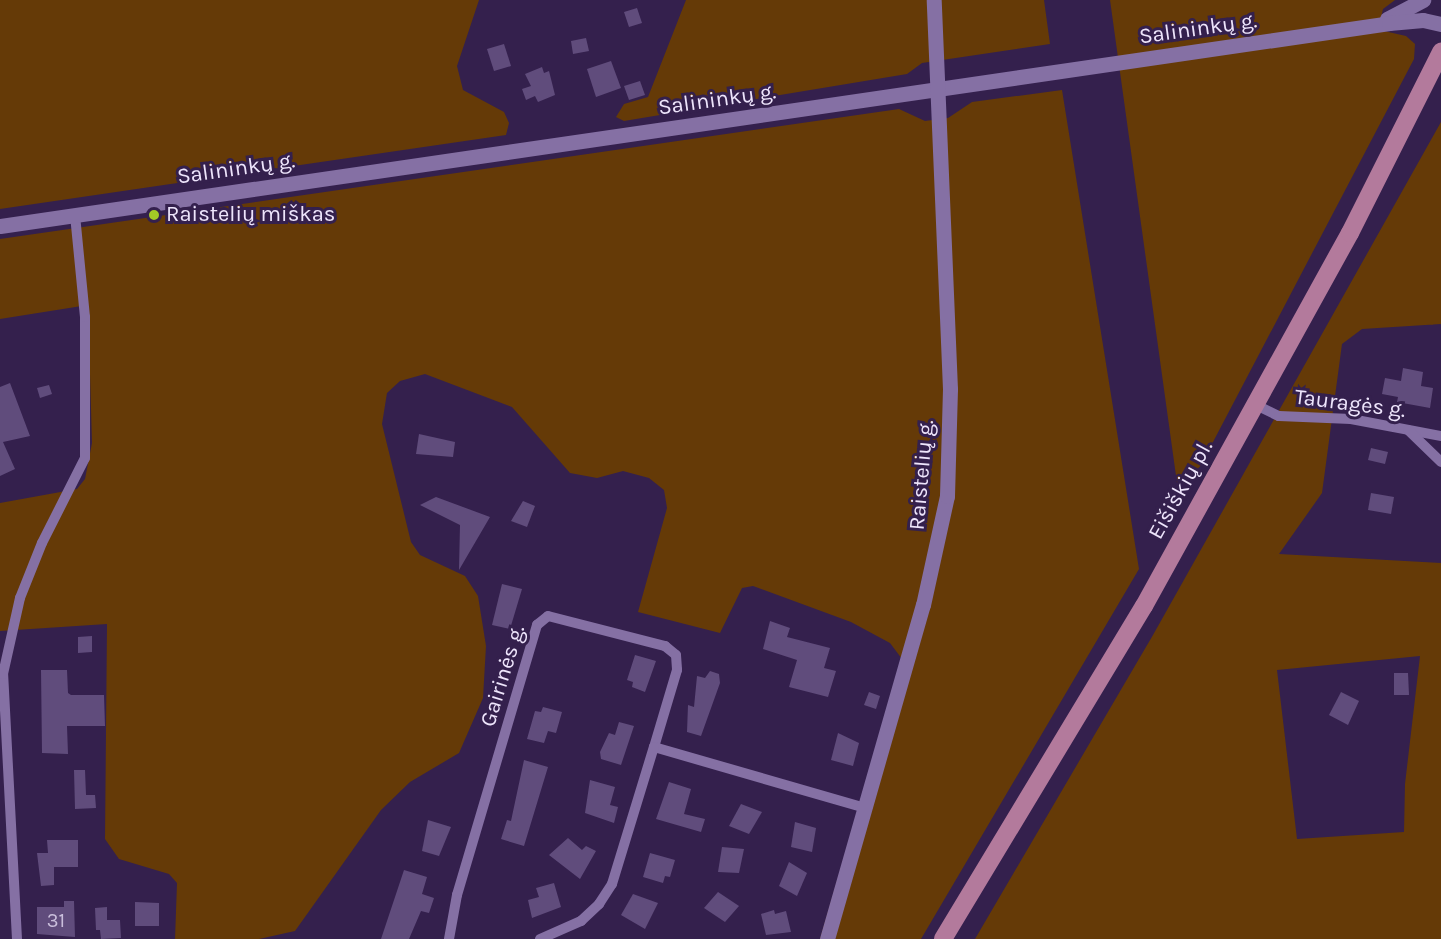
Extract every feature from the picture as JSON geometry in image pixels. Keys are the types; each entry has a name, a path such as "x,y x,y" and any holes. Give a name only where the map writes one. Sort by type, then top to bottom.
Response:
{"main road":[{"name":"Raistelių g.","path":"827,939 929,583 947,496 950,389 934,0"},
{"path":"1370,26 1423,0"},
{"name":"Salininkų g.","path":"0,226 1370,26 1423,20 1441,24"},
{"name":"Eišiškių pl.","path":"943,939 1138,616 1350,233 1441,54"}],"street":[{"path":"16,939 3,674 20,597 42,543 85,458 85,317 75,215"},
{"name":"Tauragės g.","path":"1256,405 1279,416 1351,419 1441,436"},
{"path":"1408,430 1441,462"},
{"name":"Gairinės g.","path":"449,939 457,895 542,619 557,616 665,646 676,655 677,670 612,884 599,904 581,921 540,939"},
{"path":"654,747 865,808"}],"shaded area":[{"path":"0,0 479,0 457,66 463,90 504,112 509,123 506,135 0,209"},
{"path":"686,0 1044,0 1050,44 922,63 907,74 624,121 616,117 624,104 648,97"},
{"path":"1110,0 1395,0 1383,9 1380,22 1384,31 1406,36 1415,44 1414,59 1192,482 1177,483"},
{"path":"1062,90 1139,569 921,939 820,939 902,659 890,643 851,622 753,586 742,588 720,633 638,612 667,508 664,490 649,478 623,471 597,478 570,473 512,407 425,374 400,381 387,393 382,424 411,542 420,555 465,576 478,596 486,646 483,698 459,753 410,782 381,810 295,931 259,939 175,939 177,883 169,874 119,859 105,839 107,624 0,631 0,503 77,489 85,479 92,443 88,305 0,319 0,239 899,109 925,121 948,118 972,102"},
{"path":"1441,122 1441,324 1362,329 1342,344 1322,493 1279,554 1441,563 1441,939 975,939 1153,635","holes":["1420,656 1405,784 1404,832 1297,839 1277,670"]}],"building":[{"path":"637,8 642,23 629,27 624,12"},
{"path":"586,38 589,51 573,54 571,41"},
{"path":"504,44 511,66 494,71 487,49"},
{"path":"611,61 621,88 596,97 587,69"},
{"path":"542,67 544,73 549,71 555,95 538,102 535,96 526,100 522,89 531,86 525,74"},
{"path":"640,81 645,95 629,100 624,86"},
{"path":"1403,368 1423,372 1421,386 1433,388 1430,408 1397,402 1398,397 1382,394 1385,378 1401,381"},
{"path":"10,383 30,436 3,442 15,469 0,476 0,387"},
{"path":"49,385 52,394 40,398 37,388"},
{"path":"419,434 455,442 453,457 416,454"},
{"path":"1371,448 1388,452 1385,464 1368,460"},
{"path":"1371,493 1394,497 1391,514 1368,510"},
{"path":"436,497 490,517 459,570 460,525 420,505"},
{"path":"523,501 535,506 527,527 511,521"},
{"path":"502,584 522,589 510,629 492,625"},
{"path":"770,621 790,628 787,637 830,648 824,668 836,671 828,697 789,687 797,660 763,649"},
{"path":"92,636 92,652 78,653 78,637"},
{"path":"635,655 656,661 645,692 632,687 633,682 627,680"},
{"path":"41,670 67,670 68,693 71,695 104,695 105,726 67,726 68,754 42,753"},
{"path":"710,671 719,674 720,683 701,736 687,732 688,705 694,707 697,676 705,678"},
{"path":"1394,673 1408,673 1409,695 1394,695"},
{"path":"869,692 880,696 876,709 864,705"},
{"path":"1341,692 1359,701 1348,725 1329,715"},
{"path":"543,707 562,712 556,733 548,731 544,743 527,739 535,711 541,712"},
{"path":"619,722 634,726 621,765 601,759 600,752 609,733 615,735"},
{"path":"838,733 859,743 853,766 831,760"},
{"path":"524,760 548,767 524,846 501,839 507,820 511,821"},
{"path":"74,770 85,770 86,795 95,795 96,808 75,809"},
{"path":"590,780 615,787 610,805 618,807 614,823 585,813"},
{"path":"669,782 691,789 684,814 705,819 701,832 656,819"},
{"path":"741,804 762,812 749,834 729,826"},
{"path":"428,820 451,827 439,856 422,851"},
{"path":"795,822 816,828 812,852 791,847"},
{"path":"568,838 582,850 586,846 596,851 580,879 549,855"},
{"path":"47,840 78,840 78,867 54,867 54,885 41,886 37,853 48,853"},
{"path":"722,847 744,849 739,873 718,872"},
{"path":"650,853 675,860 670,877 665,876 663,883 643,877"},
{"path":"789,862 807,873 797,896 779,886"},
{"path":"404,870 427,877 422,894 434,898 429,913 421,911 409,939 381,939"},
{"path":"554,883 561,907 532,918 528,900 539,897 536,888"},
{"path":"718,892 739,906 725,922 704,908"},
{"path":"633,894 658,903 645,929 621,915"},
{"path":"64,901 74,901 75,937 37,934 37,907 64,907"},
{"path":"135,902 159,903 159,926 135,926"},
{"path":"107,907 107,920 120,920 121,938 101,939 100,930 96,930 95,908"},
{"path":"774,910 775,914 786,911 791,932 766,935 761,914"}],"place":[{"name":"Raistelių miškas","path":"154,215"}]}
